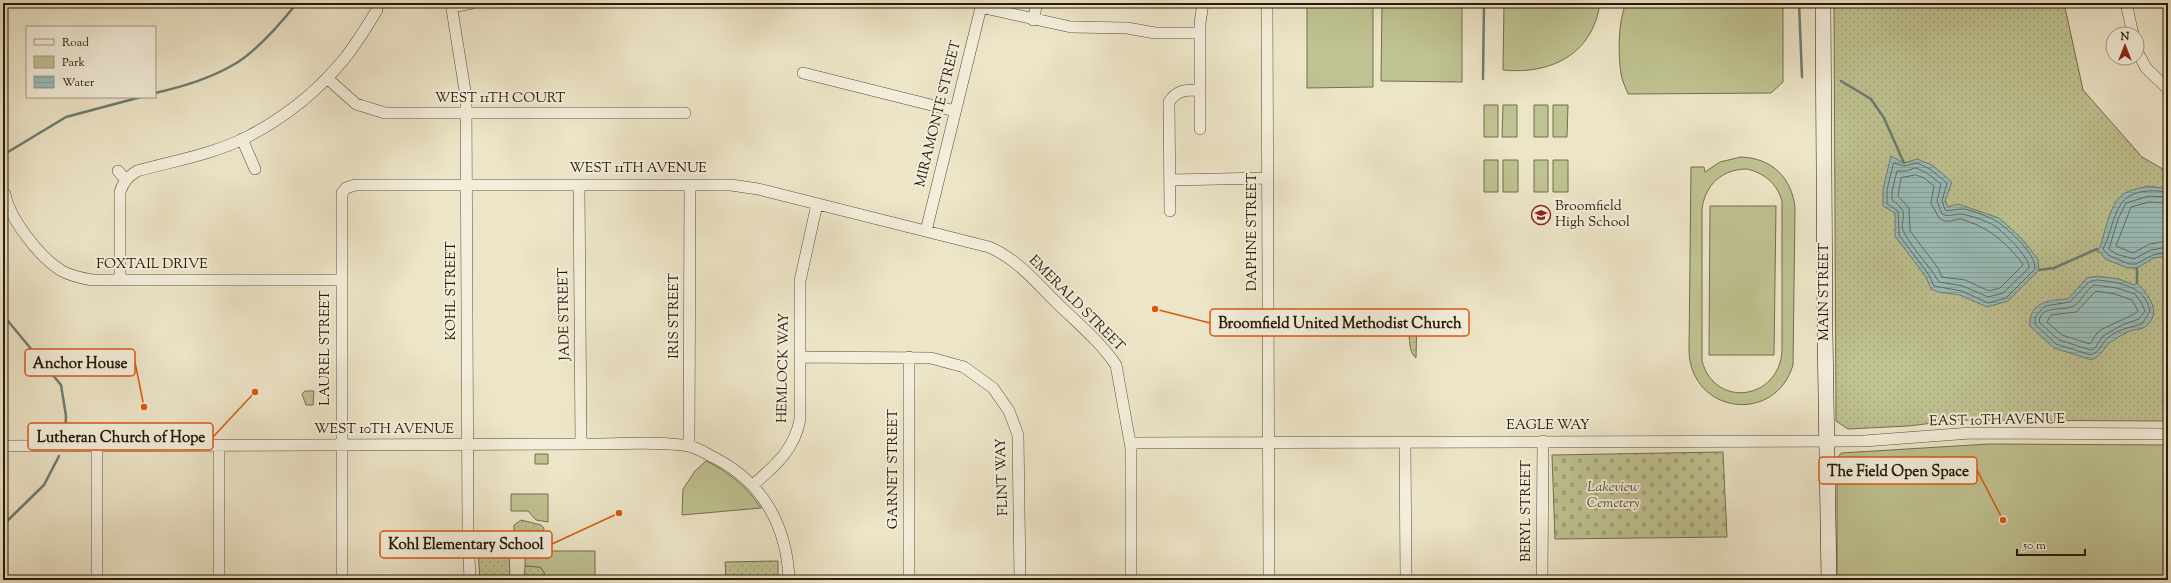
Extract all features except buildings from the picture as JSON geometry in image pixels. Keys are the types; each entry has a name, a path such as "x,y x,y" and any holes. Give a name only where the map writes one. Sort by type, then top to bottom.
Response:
{"main road":[{"name":"MAIN STREET","path":"1823,3 1826,441 1829,580"}],"street":[{"path":"452,5 472,3"},
{"path":"1033,20 1037,3"},
{"path":"1200,128 1200,33 1203,3"},
{"name":"DAPHNE STREET","path":"1266,3 1269,580"},
{"path":"2126,3 2130,26"},
{"name":"KOHL STREET","path":"452,5 466,97 470,580"},
{"path":"981,5 1033,20 1071,27 1127,28 1155,33 1200,33"},
{"name":"MIRAMONTE STREET","path":"926,231 981,5"},
{"path":"120,280 120,192 126,180 137,171 210,151 242,139 286,113 327,78 354,46 377,10"},
{"path":"2145,66 2168,89"},
{"path":"804,73 955,111"},
{"name":"WEST 11TH COURT","path":"327,78 348,98 376,111 403,114 684,113"},
{"path":"1170,211 1169,102 1173,96 1182,90 1200,90"},
{"path":"242,139 255,169"},
{"path":"118,171 126,180"},
{"path":"1170,180 1267,178"},
{"name":"WEST 11TH AVENUE","path":"346,188 355,185 467,184 741,186 926,231"},
{"name":"JADE STREET","path":"578,184 581,444"},
{"name":"IRIS STREET","path":"689,446 690,185"},
{"name":"LAUREL STREET","path":"342,580 341,198 346,188"},
{"name":"FOXTAIL DRIVE","path":"5,194 13,216 40,252 52,264 77,277 92,280 341,280"},
{"name":"HEMLOCK WAY","path":"753,485 789,450 795,439 800,419 800,281 817,204"},
{"name":"EMERALD STREET","path":"926,231 989,246 1006,256 1109,354 1118,371 1131,443 1131,580"},
{"name":"FLINT WAY","path":"800,357 909,357 945,360 964,367 992,388 1009,411 1018,435 1020,580"},
{"name":"GARNET STREET","path":"909,357 910,580"},
{"name":"EAST 10TH AVENUE","path":"1826,441 1890,440 1978,433 2168,434"},
{"name":"BERYL STREET","path":"1542,580 1543,441"},
{"name":"EAGLE WAY","path":"1269,442 1826,441"},
{"path":"1131,443 1269,442"},
{"path":"1405,442 1406,580"},
{"name":"WEST 10TH AVENUE","path":"3,446 670,444 689,446 731,467 753,485"},
{"path":"97,446 97,580"},
{"path":"219,446 219,580"},
{"path":"753,485 766,501 779,525 786,548 789,580"}],"green space":[{"path":"1307,3 1373,3 1373,87 1307,88"},
{"path":"1382,3 1462,3 1462,82 1381,81"},
{"path":"1504,3 1600,3 1596,21 1589,36 1579,48 1567,58 1553,64 1537,69 1521,71 1503,70"},
{"path":"1626,3 1783,3 1783,82 1771,93 1628,94 1621,74 1619,57 1621,19"},
{"path":"1834,3 2064,3 2083,90 2142,157 2168,172 2168,421 1959,420 1908,426 1848,429 1836,421"},
{"path":"1484,105 1498,105 1498,137 1484,137"},
{"path":"1503,105 1517,105 1517,137 1502,137"},
{"path":"1534,105 1548,105 1548,137 1534,137"},
{"path":"1553,105 1568,105 1567,137 1553,137"},
{"path":"1741,157 1762,161 1771,166 1785,179 1790,188 1795,208 1793,365 1783,384 1769,397 1753,404 1735,404 1718,399 1704,388 1693,372 1689,351 1691,167 1704,167 1705,172 1720,162","holes":["1747,169 1764,176 1773,184 1782,201 1782,351 1778,367 1770,380 1759,388 1746,392 1732,392 1720,387 1709,376 1702,361 1702,209 1707,193 1716,180 1723,175 1738,170"]},
{"path":"1484,160 1498,160 1498,192 1484,192"},
{"path":"1503,160 1518,160 1518,192 1503,192"},
{"path":"1534,160 1548,160 1548,192 1534,192"},
{"path":"1553,160 1568,160 1568,192 1553,192"},
{"path":"1710,206 1776,206 1774,355 1709,355"},
{"path":"1400,315 1417,315 1416,358 1411,349 1407,327 1398,319"},
{"path":"305,391 314,391 313,405 306,405 302,394"},
{"path":"1989,444 2168,445 2168,580 1837,580 1837,459 1841,453"},
{"name":"Lakeview Cemetery","path":"1723,452 1727,537 1555,539 1552,455"},
{"path":"535,454 548,454 548,464 535,464"},
{"path":"706,461 730,475 750,493 761,508 682,515 683,489 695,471"},
{"path":"511,494 548,494 548,522 536,520 528,511 511,511"},
{"path":"521,520 541,525 544,528 543,534 541,536 529,535 522,537 514,533 514,525"},
{"path":"509,550 510,580 480,580 478,551"},
{"path":"525,551 595,551 595,579 546,580 544,572 540,567 525,566"},
{"path":"778,561 778,580 726,580 725,562"},
{"path":"525,566 540,567 544,572 546,580 524,580"}],"water":[{"path":"1891,156 1904,163 1917,159 1932,165 1952,182 1945,201 1948,207 1958,204 1999,218 2022,239 2038,259 2039,270 2008,301 1987,307 1960,295 1938,292 1931,289 1926,277 1895,236 1895,213 1883,206 1883,189"},
{"path":"2148,186 2168,189 2168,256 2154,258 2137,268 2128,268 2105,259 2100,252 2097,252 2101,245 2113,208 2125,193"},
{"path":"2097,276 2119,279 2134,285 2137,283 2150,299 2154,310 2150,322 2145,327 2130,331 2110,342 2099,355 2092,360 2054,348 2030,326 2030,318 2033,311 2037,307 2048,301 2068,299 2087,278"}],"waterway":[{"path":"156,93 195,82 233,65 259,45 276,28 297,3"},
{"path":"1483,79 1484,3"},
{"path":"1799,3 1802,77"},
{"path":"1841,81 1871,99 1884,118 1904,163"},
{"path":"3,155 66,117 137,98"},
{"path":"2039,270 2054,268 2097,249"},
{"path":"2137,268 2137,283"},
{"path":"3,315 61,385 66,416 65,434"},
{"path":"3,525 44,485 59,456"}],"place":[{"name":"Broomfield High School","path":"1541,215"},
{"name":"Broomfield United Methodist Church","path":"1155,309"},
{"name":"Lutheran Church of Hope","path":"255,392"},
{"name":"Anchor House","path":"144,407"},
{"name":"Kohl Elementary School","path":"619,513"},
{"name":"The Field Open Space","path":"2003,520"}]}
